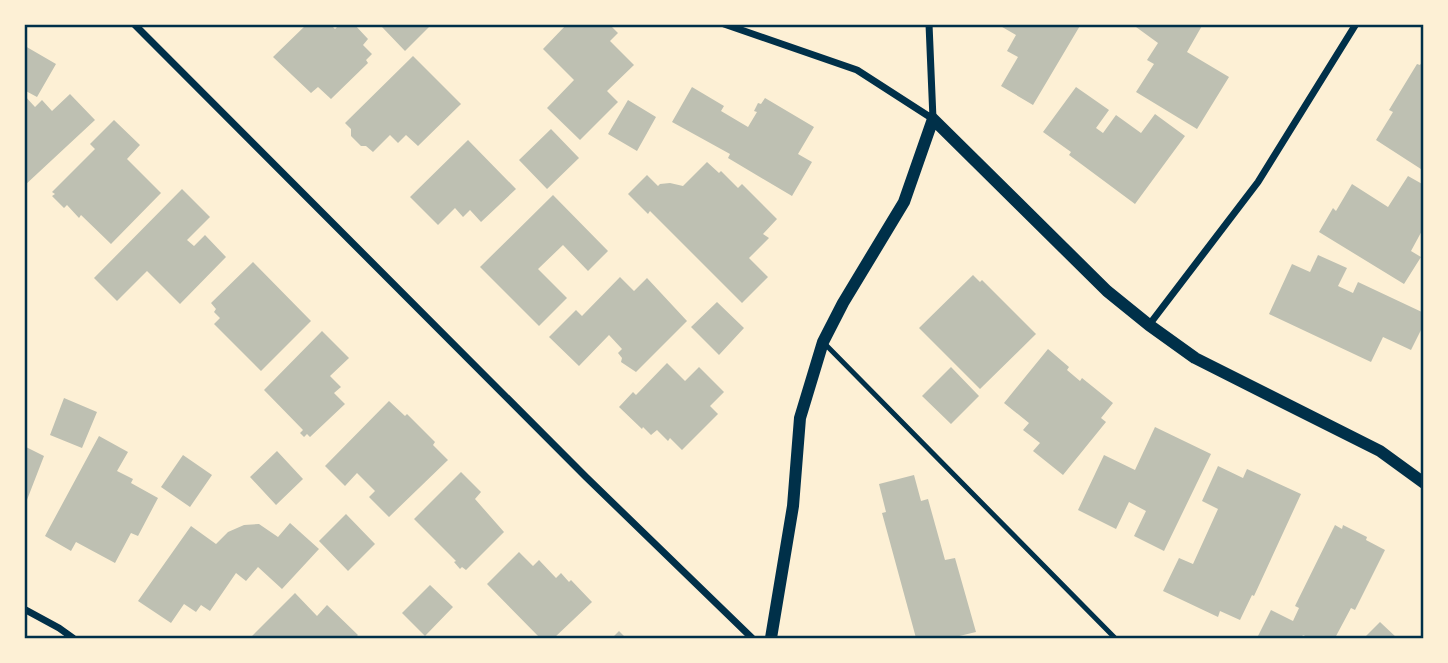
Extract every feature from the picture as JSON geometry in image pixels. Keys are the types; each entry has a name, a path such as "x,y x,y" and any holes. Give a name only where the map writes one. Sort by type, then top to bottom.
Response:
{"street":[{"path":"134,24 586,477 752,639"},
{"path":"724,24 856,70 933,119 1107,291 1149,325 1195,358 1380,451 1423,483"},
{"path":"771,639 793,506 800,418 823,342 843,303 904,202 933,119 929,24"},
{"path":"1149,325 1258,182 1356,24"},
{"path":"24,609 73,639"}],"lane":[{"path":"823,342 1115,639"}],"building":[{"path":"307,24 330,24 335,29 340,24 354,24 368,39 363,45 372,54 366,60 368,63 331,99 318,87 311,93 273,57"},
{"path":"384,24 432,24 405,51 382,27"},
{"path":"567,24 609,24 618,33 610,41 634,65 607,91 618,102 580,140 547,108 574,80 543,49"},
{"path":"997,24 1081,24 1033,105 1001,86 1018,57 1007,51 1016,35"},
{"path":"1138,24 1203,24 1187,52 1229,77 1197,129 1136,92 1154,64 1147,60 1158,43 1136,27"},
{"path":"25,46 56,64 37,97 24,90"},
{"path":"413,56 461,104 418,146 406,135 398,143 390,135 373,152 366,146 361,146 351,136 351,129 345,123"},
{"path":"1424,59 1424,171 1376,140 1393,112 1389,110 1417,64 1420,65"},
{"path":"692,87 724,106 721,111 748,127 757,112 754,111 758,103 761,104 765,98 814,127 798,154 812,162 792,196 728,158 730,154 672,122"},
{"path":"1076,87 1109,110 1096,128 1103,133 1116,115 1141,133 1155,114 1185,136 1135,204 1043,132"},
{"path":"70,94 95,120 24,186 24,95 35,107 42,100 52,111"},
{"path":"628,100 656,117 637,151 608,134"},
{"path":"114,120 140,145 127,159 161,193 111,244 81,215 79,218 67,205 64,208 52,196 55,194 52,192 95,149 90,144"},
{"path":"551,129 579,158 547,189 519,160"},
{"path":"468,140 516,189 481,222 470,210 463,217 455,208 438,225 410,197"},
{"path":"707,162 719,173 721,171 738,188 742,184 777,219 763,234 769,238 749,258 768,277 742,303 650,211 648,214 628,194 647,175 658,186 670,183 683,186"},
{"path":"1408,176 1424,185 1424,227 1411,251 1421,257 1404,284 1319,232 1333,208 1336,211 1352,184 1388,207"},
{"path":"182,189 210,217 187,240 194,246 205,235 226,257 180,304 147,271 117,301 94,278"},
{"path":"553,195 608,251 588,271 563,245 538,269 567,298 539,326 480,267"},
{"path":"1318,255 1347,268 1338,286 1353,293 1358,282 1424,313 1424,324 1411,350 1383,337 1371,362 1269,314 1292,264 1310,272"},
{"path":"253,262 311,321 261,371 214,324 220,318 211,303"},
{"path":"973,275 980,282 982,280 1036,334 980,389 919,328"},
{"path":"620,277 634,291 647,278 687,321 636,372 621,362 622,358 618,353 622,349 609,335 579,366 549,337 576,310 582,316"},
{"path":"717,302 744,328 719,355 691,327"},
{"path":"322,331 349,358 330,376 341,387 334,393 345,404 310,437 307,434 304,437 300,433 303,430 264,390"},
{"path":"1048,349 1069,367 1067,370 1080,381 1082,378 1113,403 1101,418 1106,422 1063,475 1033,451 1040,443 1023,430 1029,423 1004,403"},
{"path":"667,363 685,381 699,367 724,392 710,406 718,414 682,450 657,430 651,435 643,427 642,429 619,407 633,392 636,395"},
{"path":"951,367 979,396 951,424 922,396"},
{"path":"64,398 97,412 82,448 50,435"},
{"path":"389,401 405,416 407,414 435,442 433,445 448,460 389,517 369,497 375,491 357,473 345,486 325,466"},
{"path":"1155,427 1211,454 1164,551 1134,536 1146,511 1129,502 1116,529 1078,510 1104,455 1135,470"},
{"path":"99,436 128,452 117,471 133,479 131,483 158,498 138,536 131,533 115,563 76,542 71,551 45,536"},
{"path":"24,446 44,456 25,505 24,505"},
{"path":"277,451 303,479 276,505 250,477"},
{"path":"183,455 212,475 190,507 161,487"},
{"path":"1218,466 1243,478 1247,469 1301,494 1254,596 1252,595 1240,620 1220,611 1218,617 1163,591 1179,558 1193,564 1218,509 1202,501"},
{"path":"461,472 481,492 475,499 504,532 466,570 462,567 460,569 454,562 456,561 414,519"},
{"path":"914,475 921,501 928,499 945,560 955,558 976,632 951,638 916,638 882,513 886,512 879,484"},
{"path":"346,514 375,544 348,571 319,541"},
{"path":"290,523 319,549 282,589 258,567 246,581 236,573 210,611 201,605 196,612 184,604 171,623 138,601 191,526 216,544 228,532 244,525 259,524 278,537"},
{"path":"1335,525 1342,529 1343,525 1367,537 1366,540 1385,550 1355,610 1351,608 1335,638 1310,638 1303,635 1301,638 1257,638 1271,610 1293,621 1299,608 1295,606"},
{"path":"519,552 533,566 539,560 556,578 561,573 592,602 554,638 540,638 487,584"},
{"path":"430,585 453,607 425,636 402,613"},
{"path":"295,593 317,616 327,605 358,635 355,638 250,638"},
{"path":"1380,622 1397,638 1364,638"},
{"path":"619,631 626,638 612,638"}]}
